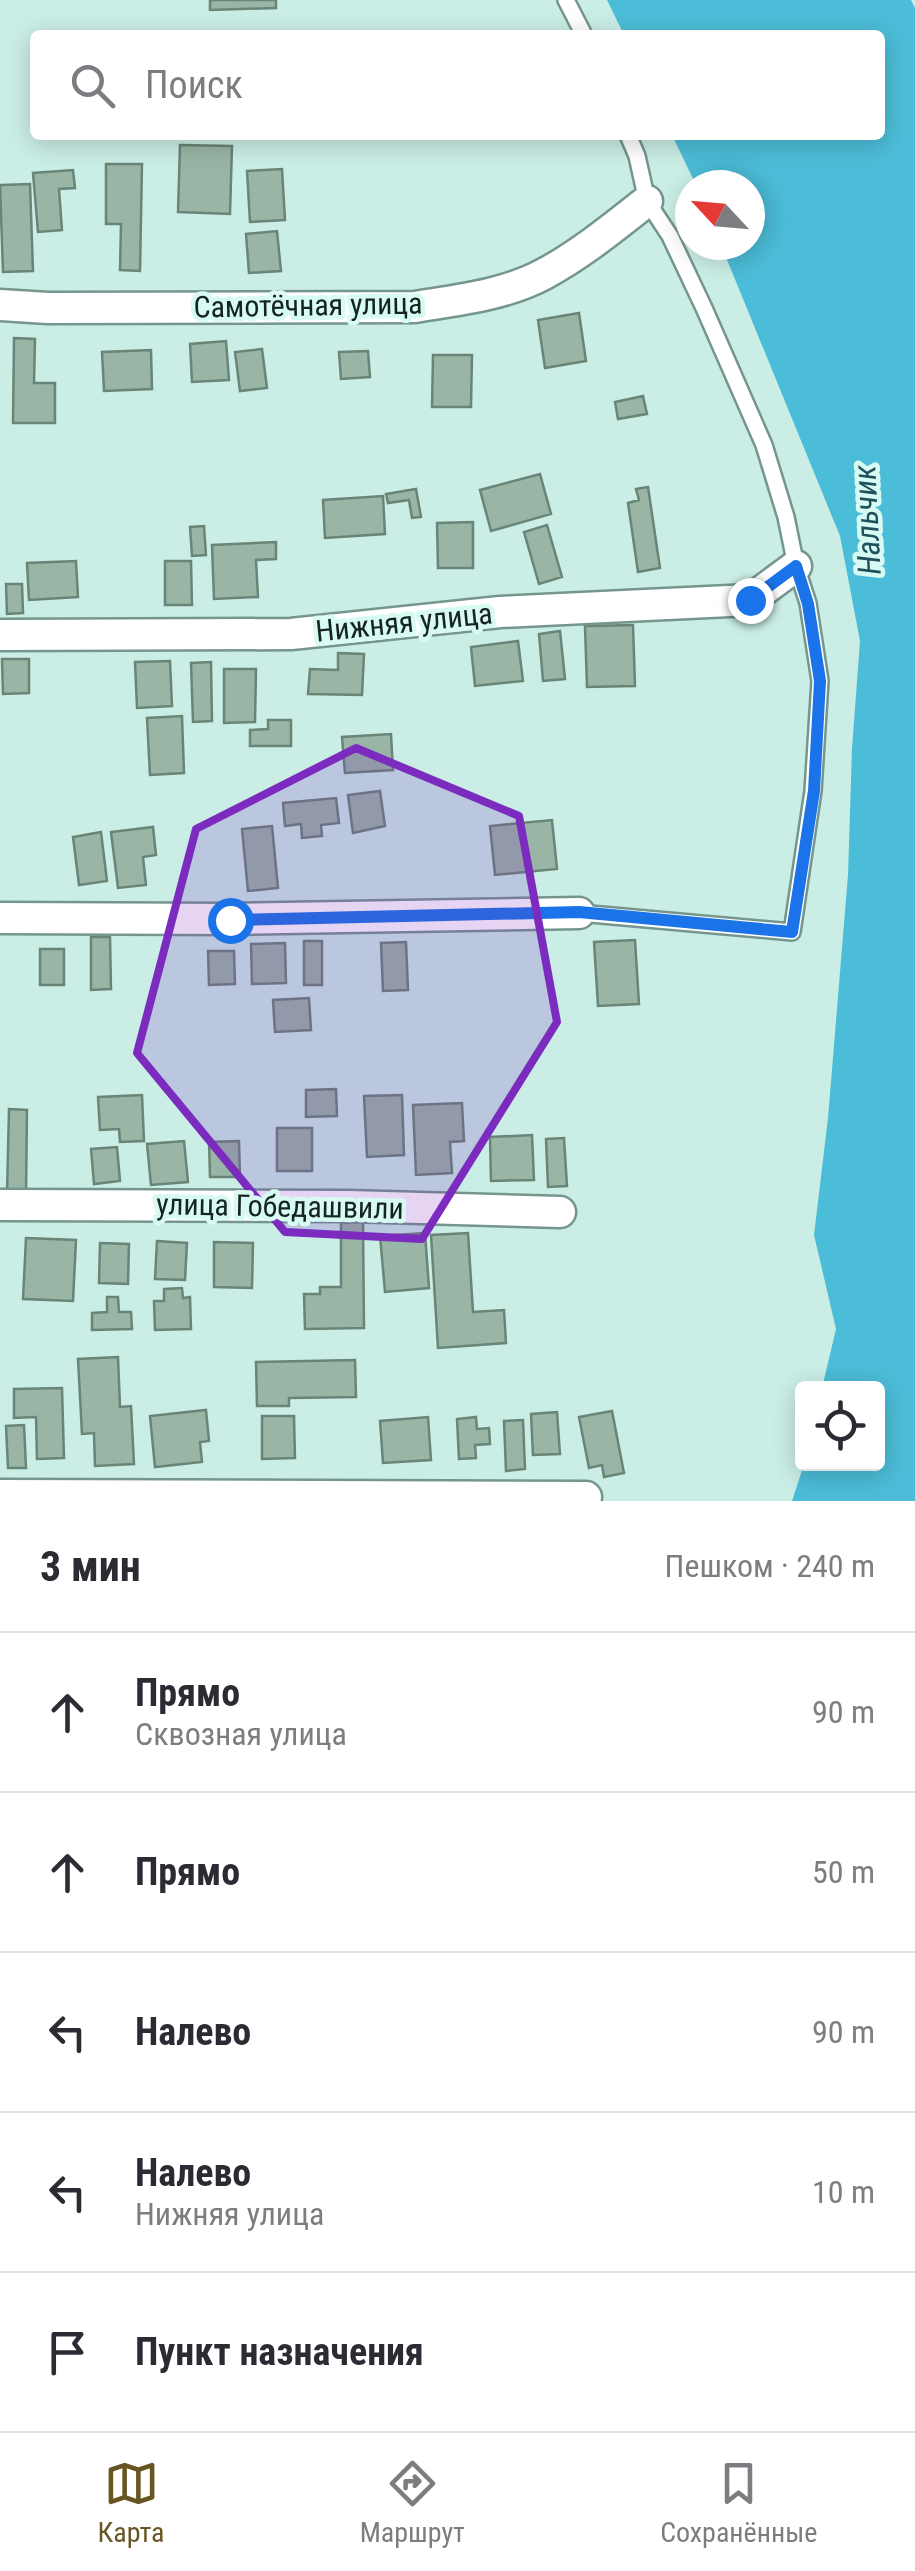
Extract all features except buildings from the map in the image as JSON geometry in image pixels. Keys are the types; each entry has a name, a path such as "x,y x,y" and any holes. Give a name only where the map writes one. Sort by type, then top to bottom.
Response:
{"street":[{"name":"Самотёчная улица","path":"0,305 428,305 501,291 542,276 595,242 647,201"},
{"name":"Нижняя улица","path":"0,635 291,634 500,612 750,600 796,566"},
{"path":"0,918 230,920 579,912"},
{"name":"улица Гобедашвили","path":"0,1205 349,1206 560,1212"},
{"path":"0,1495 586,1497"}],"lane":[{"path":"566,0 581,30"},
{"path":"579,912 792,932 814,791 820,681 808,604 786,517 764,445 678,254 647,201 630,140"}],"highlighted area":[{"path":"356,748 519,816 557,1022 422,1239 285,1232 137,1053 196,829"}],"water":[{"name":"Нальчик","path":"607,0 911,0 915,8 915,1501 792,1501 802,1471 885,1471 885,1381 824,1381 836,1329 814,1235 848,875 860,641 840,536 727,260 765,260 765,170 689,170 674,140 885,140 885,30 622,30"}],"route":[{"path":"230,920 579,912 792,932 814,791 820,681 808,604 796,566 750,600"}]}
